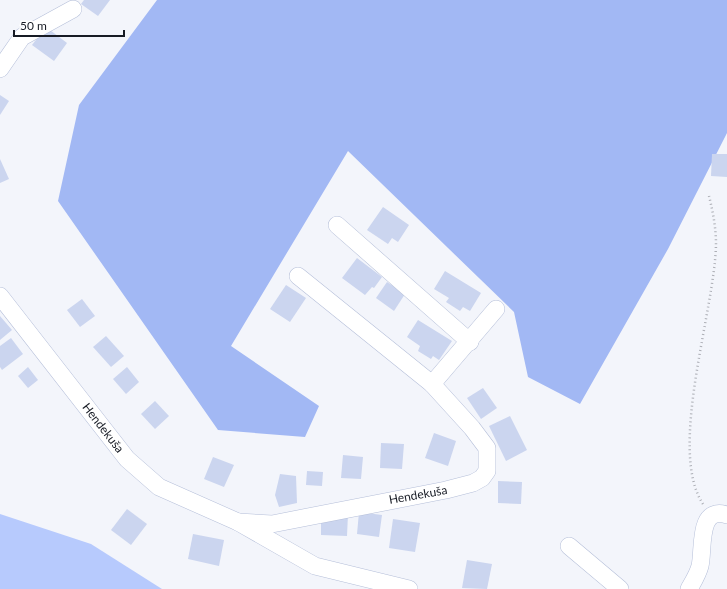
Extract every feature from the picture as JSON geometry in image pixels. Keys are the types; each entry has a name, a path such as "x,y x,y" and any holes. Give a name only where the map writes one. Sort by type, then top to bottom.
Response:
{"street":[{"path":"0,69 22,36 73,9"},
{"path":"337,225 470,342"},
{"name":"Hendekuša","path":"238,522 272,524 446,490 473,483 482,478 487,471 487,448 472,428 432,384 298,276"},
{"name":"Hendekuša","path":"0,296 127,459 159,487 238,522 314,566 410,589"},
{"path":"432,384 470,342 496,309"},
{"path":"690,589 700,567 702,534 719,516"},
{"path":"569,546 620,589"}],"path":[{"path":"709,196 714,216 716,244 705,329 690,413 690,448 692,476 698,497 719,516"}],"shaded area":[{"path":"157,0 727,0 727,133 668,249 580,404 528,377 514,312 348,151 231,346 319,406 305,437 218,430 58,201 79,105"},
{"path":"0,514 91,544 162,589 0,589"}],"building":[{"path":"84,0 110,0 98,16 81,4"},
{"path":"46,27 67,43 54,61 32,45"},
{"path":"0,95 9,101 0,115"},
{"path":"712,154 727,154 727,177 711,176"},
{"path":"0,159 9,179 0,183"},
{"path":"383,207 409,225 398,242 392,238 388,244 367,230"},
{"path":"357,258 382,277 374,288 372,287 365,295 342,278"},
{"path":"445,271 481,293 470,311 463,307 460,311 446,302 449,298 434,289"},
{"path":"387,282 405,294 394,311 376,298"},
{"path":"286,285 306,298 290,322 270,309"},
{"path":"82,299 95,316 80,327 67,310"},
{"path":"0,316 12,330 0,340"},
{"path":"418,320 452,341 439,360 433,356 431,359 418,351 420,346 407,337"},
{"path":"106,336 124,356 111,367 93,347"},
{"path":"11,338 23,354 2,370 0,367 0,346"},
{"path":"28,367 38,380 28,388 18,376"},
{"path":"127,367 139,382 126,394 113,379"},
{"path":"483,388 497,408 481,419 467,398"},
{"path":"155,401 169,416 155,429 141,414"},
{"path":"510,416 527,450 506,461 489,426"},
{"path":"434,433 456,441 448,466 425,458"},
{"path":"381,443 404,444 402,469 380,468"},
{"path":"343,455 363,457 361,479 341,478"},
{"path":"213,457 234,465 224,487 204,479"},
{"path":"307,471 323,472 322,486 306,485"},
{"path":"280,474 296,476 297,503 279,507 275,495"},
{"path":"498,481 522,482 521,504 498,503"},
{"path":"127,509 147,524 131,545 111,530"},
{"path":"359,512 382,515 379,537 357,534"},
{"path":"321,514 348,514 347,536 321,535"},
{"path":"393,519 420,523 415,552 389,548"},
{"path":"193,534 224,540 219,566 188,559"},
{"path":"467,560 492,564 487,589 462,588"}]}
